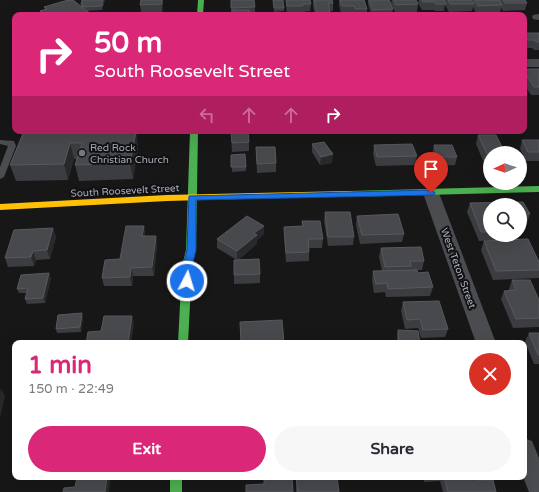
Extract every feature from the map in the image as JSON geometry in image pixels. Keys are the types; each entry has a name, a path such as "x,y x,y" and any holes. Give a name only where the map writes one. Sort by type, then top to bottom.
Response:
{"street":[{"path":"200,12 201,0"},
{"path":"527,63 539,63"},
{"path":"183,340 188,266 191,250 194,134"},
{"name":"South Roosevelt Street","path":"0,207 192,198 539,189"},
{"name":"West Teton Street","path":"431,193 485,340"},
{"path":"527,456 539,489"},
{"path":"176,480 176,492"}],"lane":[{"path":"0,142 11,143 12,146 2,166 0,177"}],"building":[{"path":"73,0 88,12 41,12 40,11 47,9 44,7"},
{"path":"82,0 103,0 102,6 82,7"},
{"path":"141,0 162,0 162,4 140,5"},
{"path":"231,0 254,0 255,7 231,8"},
{"path":"273,0 283,0 284,8 274,8"},
{"path":"286,0 310,0 311,4 302,4 303,6 287,6"},
{"path":"314,0 332,0 333,3 328,3 330,12 317,12"},
{"path":"340,0 364,0 367,9 355,9 354,6 342,6"},
{"path":"369,0 389,0 393,9 373,10"},
{"path":"394,0 416,0 418,4 396,5"},
{"path":"422,0 444,0 446,4 423,2"},
{"path":"448,0 471,0 474,4 450,4"},
{"path":"474,0 499,0 502,5 478,6"},
{"path":"503,0 525,0 527,3 505,3"},
{"path":"232,10 249,10 249,12 232,12"},
{"path":"527,33 539,33 539,42 527,40"},
{"path":"527,69 539,69 539,87 534,87 527,76"},
{"path":"23,134 136,134 130,163 75,165 82,143 70,143 64,164 10,165"},
{"path":"231,134 248,134 249,142 232,143"},
{"path":"478,135 496,135 502,146 483,146"},
{"path":"522,140 539,140 539,152 528,152 527,146 525,146"},
{"path":"324,142 333,154 321,157 312,144"},
{"path":"412,144 417,156 377,157 374,145"},
{"path":"434,145 452,145 457,157 438,157"},
{"path":"256,147 275,147 276,163 257,164"},
{"path":"245,154 246,167 231,167 231,155"},
{"path":"470,203 483,203 483,232 481,232"},
{"path":"325,212 350,212 354,237 328,237"},
{"path":"398,214 404,234 362,235 357,216"},
{"path":"247,216 264,226 254,233 257,235 237,251 217,239"},
{"path":"302,221 320,221 323,239 308,239 309,252 286,253 284,227 303,226"},
{"path":"126,226 144,226 142,236 156,236 152,267 131,268 130,277 102,278 105,260 120,259"},
{"path":"53,228 47,250 33,251 31,257 5,258 14,230"},
{"path":"527,239 539,262 539,270 496,271 484,242 527,242"},
{"path":"421,247 424,261 410,261 411,266 385,267 381,248"},
{"path":"259,259 260,274 234,275 234,260"},
{"path":"417,270 418,273 428,272 433,287 388,289 387,283 376,284 373,271"},
{"path":"49,273 43,298 25,299 28,288 17,289 21,275"},
{"path":"512,280 530,280 539,300 539,318 516,319 504,291 516,290"},
{"path":"439,301 448,329 423,330 420,319 407,320 403,302"},
{"path":"82,313 80,327 56,329 58,315"},
{"path":"104,316 132,316 128,340 87,340 88,332 101,331"},
{"path":"282,320 284,340 241,340 240,322"},
{"path":"398,330 418,331 420,340 399,340"},
{"path":"529,333 539,333 539,355 538,355"},
{"path":"76,480 107,480 105,492 63,492 64,488 75,487"},
{"path":"264,480 292,480 293,492 246,492 246,485 264,484"},
{"path":"296,480 337,480 339,492 298,492"},
{"path":"445,480 493,480 496,492 448,492"}],"traffic: fast":[{"path":"200,12 201,0"},
{"path":"183,340 187,266 191,250 194,134"},
{"path":"350,194 539,189"},
{"path":"176,480 176,492"}],"traffic: slow":[{"path":"0,207 167,198 350,194"}],"place":[{"name":"Red Rock Christian Church","path":"82,153"}],"route":[{"path":"187,281 191,250 192,198 431,193"}]}
